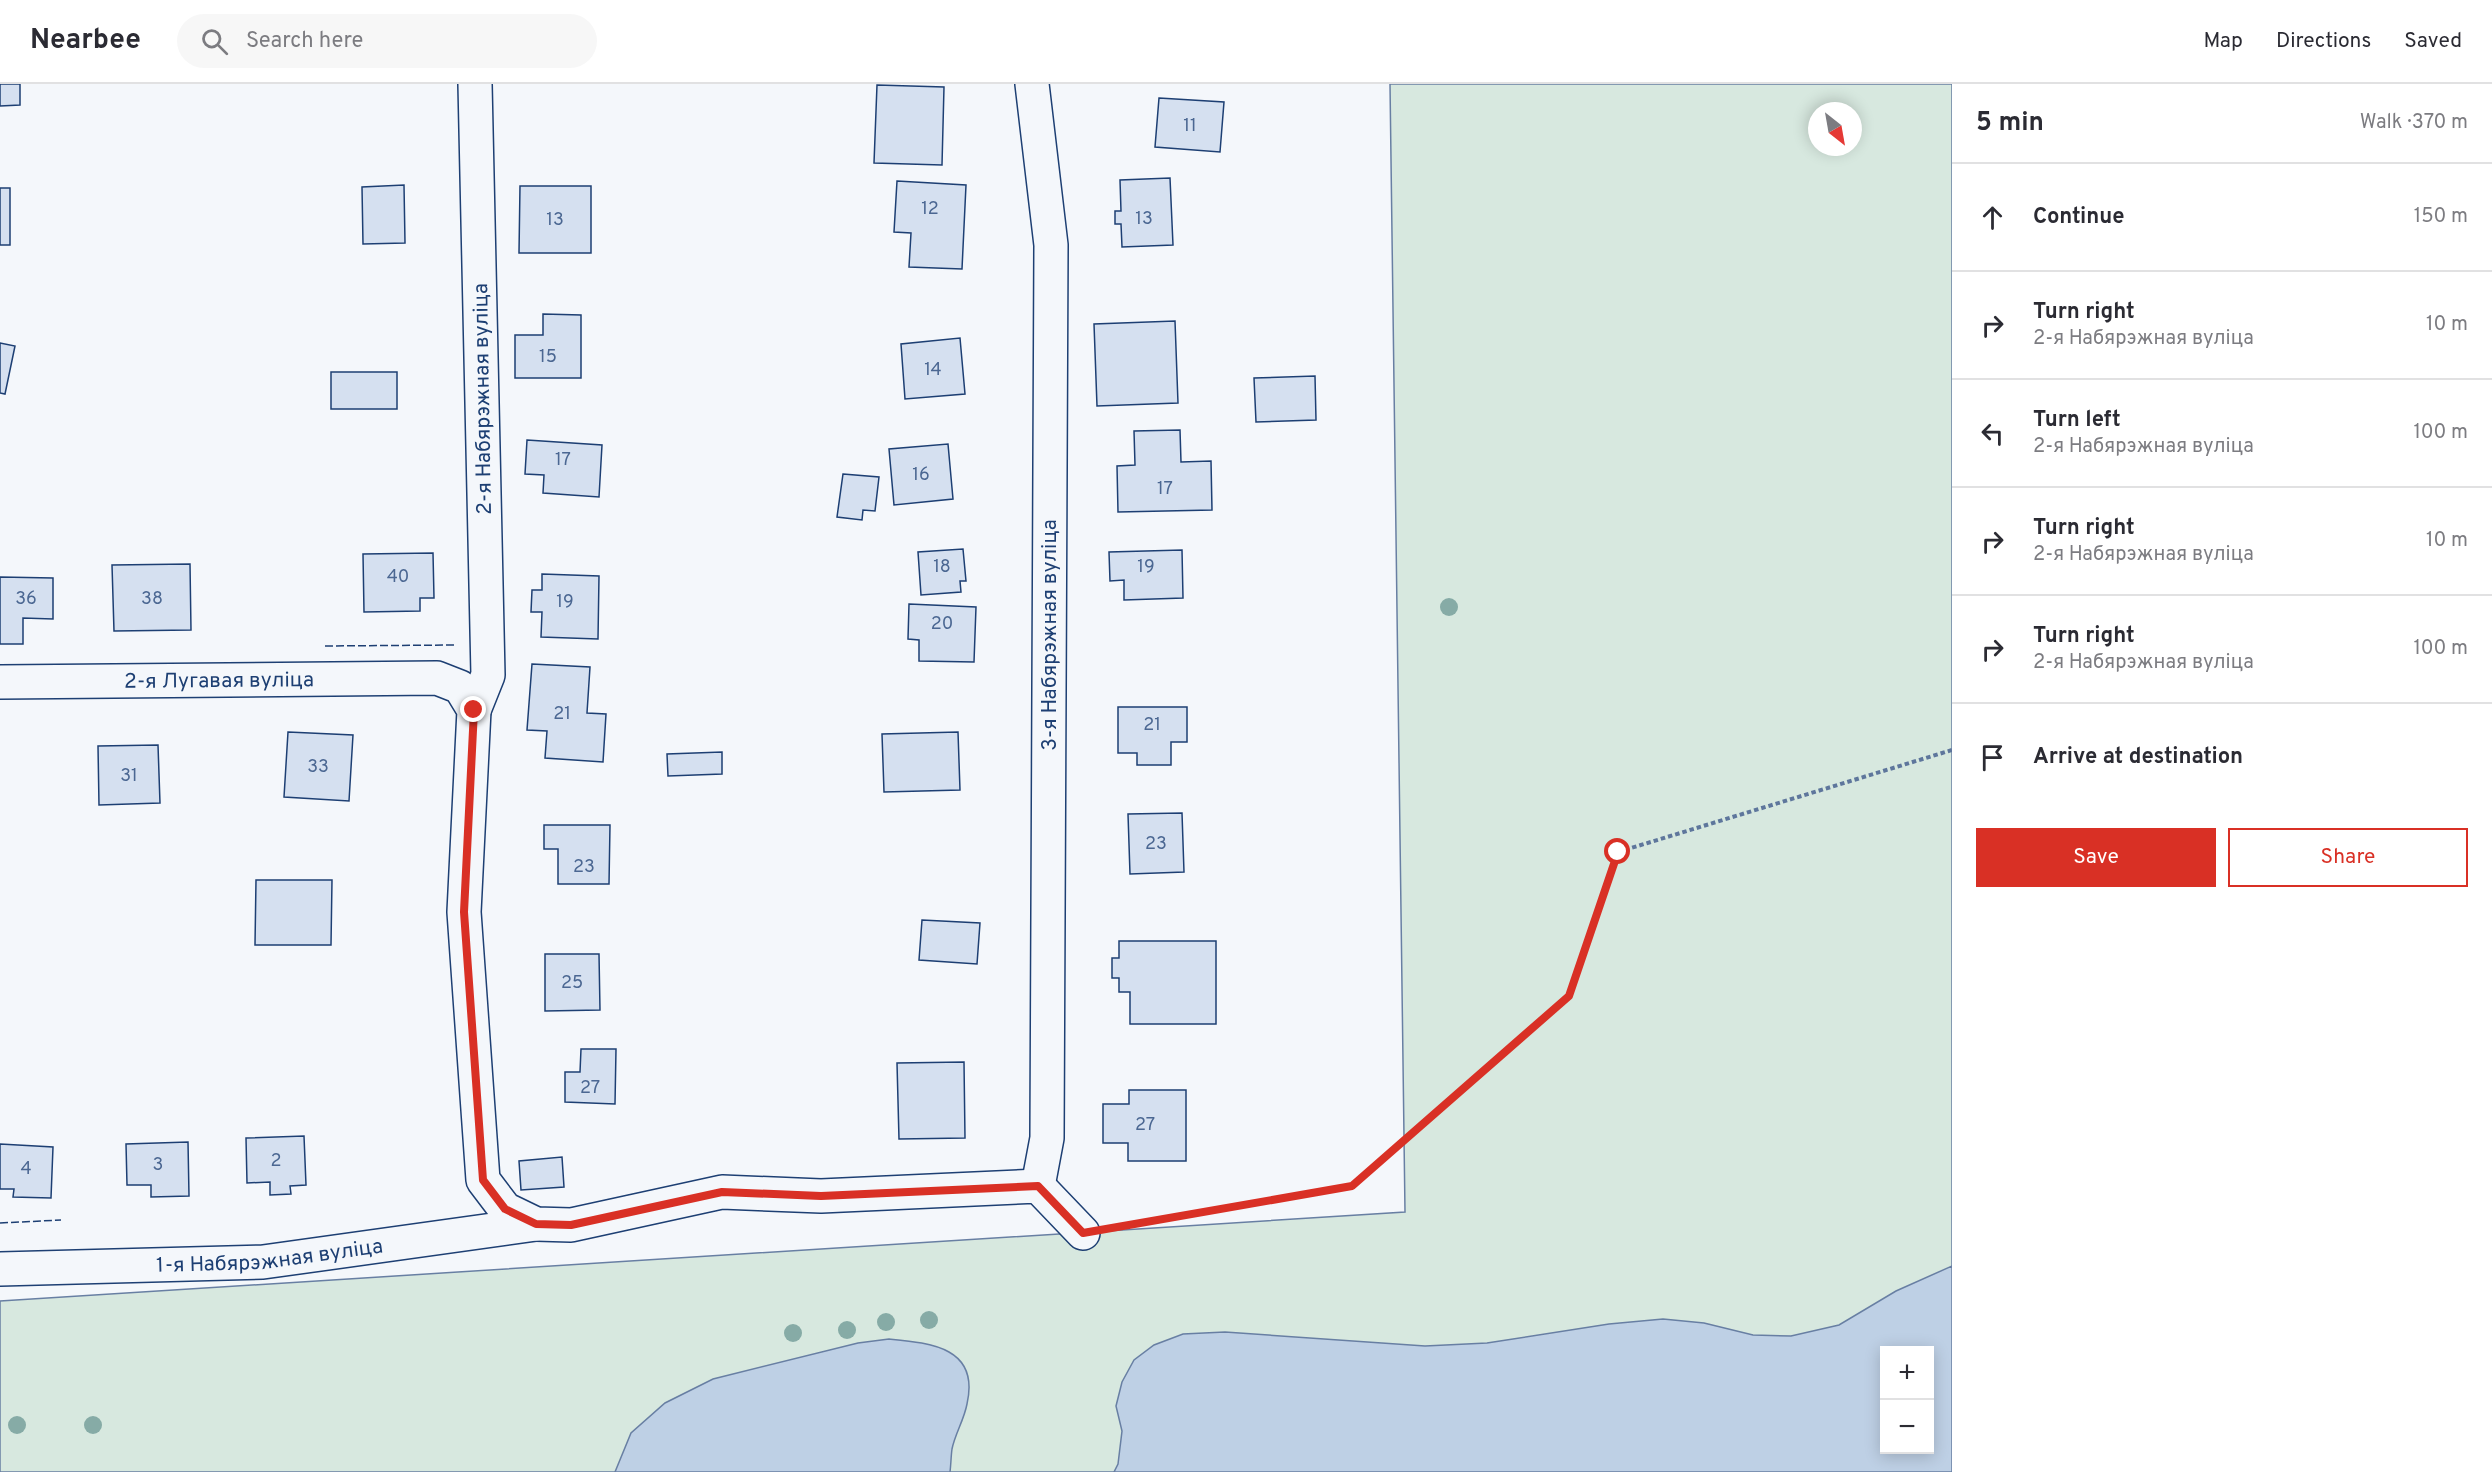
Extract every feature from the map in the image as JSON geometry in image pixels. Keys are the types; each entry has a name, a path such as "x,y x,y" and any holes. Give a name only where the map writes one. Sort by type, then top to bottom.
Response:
{"street":[{"name":"2-я Набярэжная вуліца","path":"475,84 488,675 474,710 464,912 483,1180 505,1209 536,1224 571,1225 722,1192 821,1196 1038,1186"},
{"name":"3-я Набярэжная вуліца","path":"1032,84 1051,245 1047,1138 1038,1186"},
{"name":"2-я Лугавая вуліца","path":"0,682 437,678 460,687 474,710"},
{"path":"1038,1186 1083,1233"},
{"name":"1-я Набярэжная вуліца","path":"0,1269 262,1262 536,1224"}],"path":[{"path":"1083,1233 1352,1186 1569,996 1618,852 1952,750"}],"shaded area":[{"path":"1390,84 1952,84 1952,1472 0,1472 0,1301 1405,1212"}],"water":[{"path":"1952,1266 1952,1472 1114,1472 1118,1464 1122,1431 1116,1406 1122,1382 1134,1360 1154,1345 1183,1334 1225,1332 1425,1346 1487,1343 1609,1324 1663,1319 1704,1323 1753,1335 1791,1336 1839,1325 1896,1291"},
{"path":"889,1339 935,1346 959,1359 966,1370 969,1385 967,1404 953,1443 950,1472 615,1472 631,1433 665,1403 713,1379 858,1343"}],"building":[{"path":"0,84 20,84 20,105 0,106"},
{"path":"877,85 944,87 942,165 874,163"},
{"path":"1159,98 1224,102 1220,152 1155,147"},
{"path":"1170,178 1173,245 1122,247 1121,224 1115,224 1115,211 1121,211 1120,180"},
{"path":"897,181 966,185 962,269 909,267 911,233 894,232"},
{"path":"404,185 405,243 363,244 362,187"},
{"path":"520,186 591,186 591,253 519,253"},
{"path":"0,188 10,188 10,245 0,245"},
{"path":"543,314 581,315 581,378 515,378 515,335 543,335"},
{"path":"1175,321 1178,403 1097,406 1094,324"},
{"path":"960,338 965,394 905,399 901,344"},
{"path":"0,343 15,346 5,394 0,393"},
{"path":"331,372 397,372 397,409 331,409"},
{"path":"1315,376 1316,420 1256,422 1254,378"},
{"path":"1180,430 1181,462 1211,461 1212,510 1118,512 1117,466 1135,465 1134,431"},
{"path":"527,440 602,445 599,497 543,493 544,475 525,474"},
{"path":"948,444 953,499 894,505 889,449"},
{"path":"843,474 879,477 875,511 863,510 862,520 837,517"},
{"path":"963,549 966,581 960,581 961,592 921,595 918,552"},
{"path":"1182,550 1183,598 1124,600 1124,580 1110,581 1109,552"},
{"path":"433,553 434,598 420,598 420,611 364,612 363,554"},
{"path":"190,564 191,630 114,631 112,565"},
{"path":"542,574 599,576 598,639 541,637 542,612 531,612 532,590 542,590"},
{"path":"0,577 53,578 53,619 23,618 23,644 0,644"},
{"path":"909,604 976,607 974,662 919,661 919,640 908,639"},
{"path":"532,664 590,667 587,713 606,714 603,762 545,758 547,731 527,730"},
{"path":"1118,707 1187,707 1187,742 1171,742 1171,765 1137,765 1137,753 1118,753"},
{"path":"288,732 353,735 349,801 284,797"},
{"path":"958,732 960,790 884,792 882,734"},
{"path":"158,745 160,803 99,805 98,746"},
{"path":"722,752 722,774 668,776 667,754"},
{"path":"1182,813 1184,872 1130,874 1128,814"},
{"path":"544,825 610,825 609,884 558,884 558,849 544,849"},
{"path":"256,880 332,880 331,945 255,945"},
{"path":"922,920 980,923 977,964 919,960"},
{"path":"1119,941 1216,941 1216,1024 1130,1024 1130,992 1119,992 1119,978 1112,978 1112,958 1119,958"},
{"path":"545,954 599,954 600,1010 545,1011"},
{"path":"581,1049 616,1049 615,1104 565,1102 565,1072 580,1072"},
{"path":"964,1062 965,1138 899,1139 897,1063"},
{"path":"1129,1090 1186,1090 1186,1161 1128,1161 1128,1143 1103,1143 1103,1104 1129,1104"},
{"path":"304,1136 306,1185 290,1186 291,1194 270,1195 270,1182 247,1183 246,1138"},
{"path":"188,1142 189,1196 151,1197 151,1185 127,1185 126,1144"},
{"path":"0,1144 53,1147 51,1198 13,1197 14,1189 0,1189"},
{"path":"562,1157 564,1187 521,1190 519,1161"}],"fence":[{"path":"325,646 454,645"},
{"path":"0,1223 61,1220"}],"route":[{"path":"474,710 464,912 483,1180 505,1209 536,1224 571,1225 722,1192 821,1196 1038,1186 1083,1233 1352,1186 1569,996 1618,852"}]}
